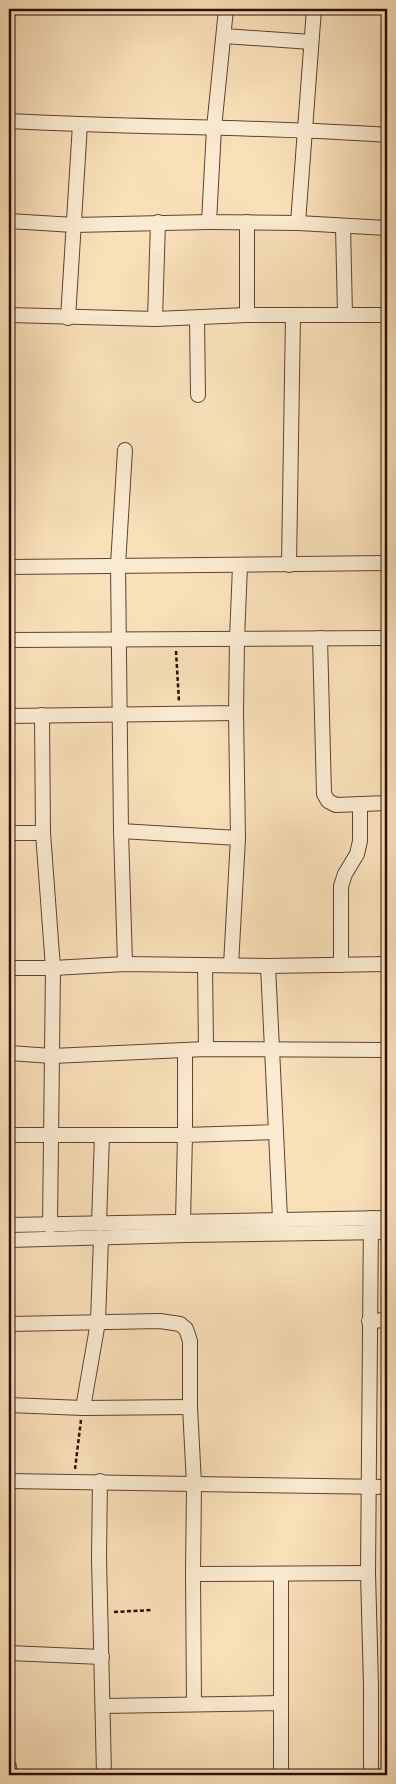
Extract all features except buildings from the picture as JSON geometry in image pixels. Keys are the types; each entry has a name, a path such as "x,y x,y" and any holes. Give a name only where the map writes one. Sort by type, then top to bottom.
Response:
{"street":[{"path":"209,222 214,128 226,9"},
{"path":"298,223 314,9"},
{"path":"224,36 311,42"},
{"path":"9,120 80,124 304,130 387,135"},
{"path":"68,318 80,124"},
{"path":"9,221 74,225 158,222 247,222 387,228"},
{"path":"155,319 158,222"},
{"path":"247,222 247,316"},
{"path":"343,226 345,314"},
{"path":"9,315 155,319 345,314 387,315"},
{"path":"289,565 294,315"},
{"path":"197,318 198,395"},
{"path":"125,450 118,566 118,639 121,831 126,964"},
{"path":"9,567 387,563"},
{"path":"231,965 238,838 236,713 240,566"},
{"path":"320,638 324,794 328,801 336,805 387,803"},
{"path":"9,640 387,638"},
{"path":"9,716 236,713"},
{"path":"42,715 43,833 53,968 50,1226"},
{"path":"341,965 342,886 345,874 357,854 360,841 360,804"},
{"path":"121,831 238,838"},
{"path":"9,833 43,833"},
{"path":"9,968 53,968 126,964 268,966 387,964"},
{"path":"204,965 206,1049"},
{"path":"268,966 280,1219"},
{"path":"9,1053 52,1056 206,1049 387,1050"},
{"path":"183,1221 185,1050"},
{"path":"9,1135 185,1135 276,1132"},
{"path":"99,1224 102,1135"},
{"path":"371,1218 368,1573 371,1775"},
{"path":"9,1225 50,1226 183,1221 387,1218"},
{"path":"9,1240 387,1232"},
{"path":"83,1408 98,1322 101,1238"},
{"path":"369,1321 387,1320"},
{"path":"9,1324 174,1322 186,1329 190,1341 190,1408 194,1484 194,1704"},
{"path":"9,1406 190,1408"},
{"path":"9,1481 387,1487"},
{"path":"100,1481 100,1612 104,1775"},
{"path":"193,1574 368,1573"},
{"path":"281,1574 281,1775"},
{"path":"9,1653 102,1657"},
{"path":"103,1706 281,1703"},
{"path":"9,1767 9,1775"}],"path":[{"path":"175,639 180,714"},
{"path":"74,1481 83,1408"},
{"path":"100,1612 152,1610"}]}
